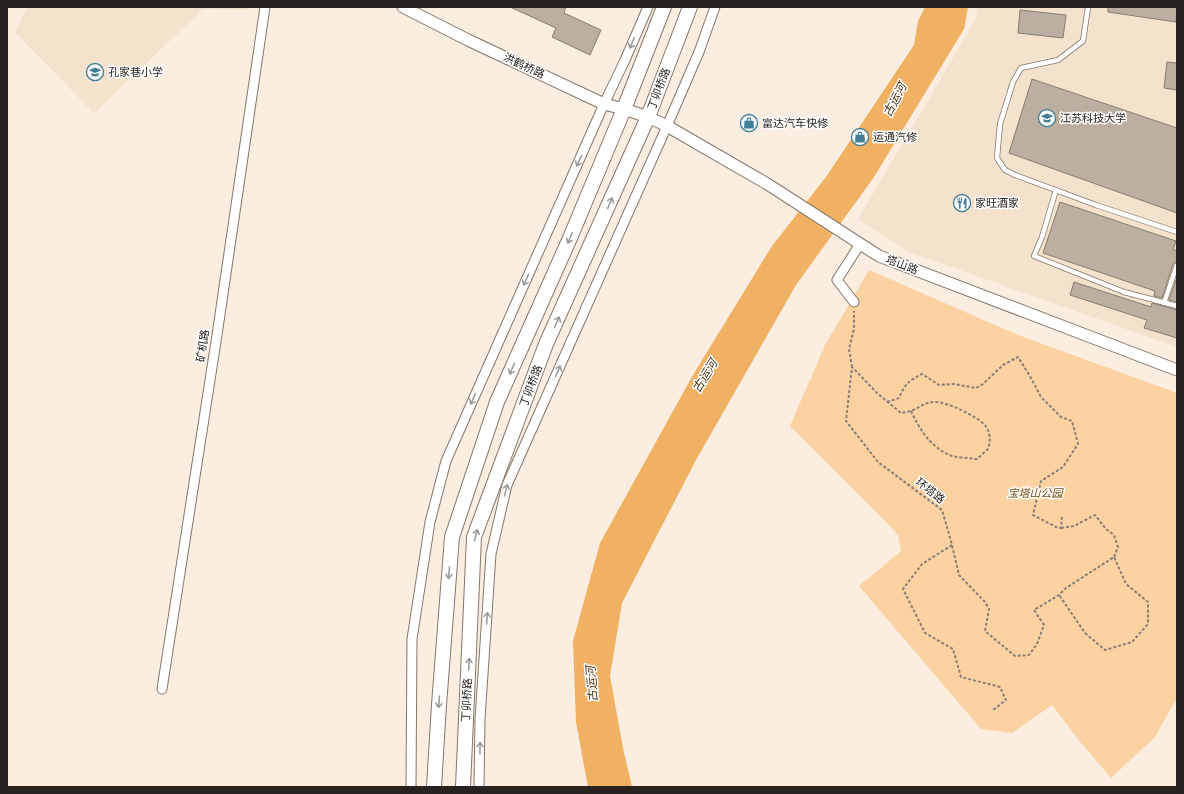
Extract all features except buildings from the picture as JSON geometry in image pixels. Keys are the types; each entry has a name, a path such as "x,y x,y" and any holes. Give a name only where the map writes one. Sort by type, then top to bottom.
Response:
{"main road":[{"path":"434,787 452,537 497,402 570,238 624,109 664,7"},
{"name":"丁卯桥路","path":"463,787 474,537 546,344 648,117 690,7"}],"street":[{"name":"矿机路","path":"162,689 217,335 265,7"},
{"name":"洪鹤桥路","path":"403,7 468,40 604,104 648,117"},
{"path":"411,787 412,639 430,522 446,461 648,7"},
{"path":"479,787 480,719 491,554 507,485 667,126 699,52 715,7"},
{"name":"塔山路","path":"648,117 667,126 769,186 879,256 1177,370"},
{"path":"854,302 837,280 860,244"}],"lane":[{"path":"1088,7 1083,41 1058,60 1021,68 1013,82 1000,124 997,158 1005,170 1096,205 1177,232"},
{"path":"1056,190 1042,237 1034,256 1124,292 1177,306"},
{"path":"1164,303 1177,264"}],"path":[{"name":"环塔路","path":"854,302 854,329 849,349 852,367 846,421 878,462 942,510 959,575 985,602 989,609 985,631 1015,656 1029,655 1037,644 1044,625 1034,610 1059,595"},
{"path":"887,402 899,398 904,386 913,378 922,374 939,386 954,384 976,388 983,384 1003,365 1018,358 1041,397 1061,417 1072,421 1078,444 1063,467 1041,481 1032,515 1061,528 1074,526 1095,515 1106,529 1114,534 1118,547 1114,557 1066,588 1059,595 1085,633 1105,650 1132,642 1148,624 1148,602 1126,584 1114,557"},
{"path":"852,367 877,393 901,413 911,411 923,404 937,402 962,410 976,417 987,427 990,438 988,450 977,459 953,456 936,448 923,434 911,411"},
{"path":"1061,528 1062,517"},
{"path":"952,545 922,564 903,589 925,632 953,649 961,677 1000,687 1006,700 993,710"}],"shaded area":[{"name":"孔家巷小学","path":"27,7 249,7 248,10 203,9 94,113 15,32"},
{"name":"江苏科技大学","path":"976,7 1177,7 1177,347 909,252 858,219 977,17"}],"green space":[{"name":"宝塔山公园","path":"869,270 1018,335 1177,393 1177,698 1155,737 1111,778 1052,705 1012,733 981,729 859,586 901,551 898,535 790,426 825,345"}],"water":[{"name":"古运河","path":"925,7 968,7 964,29 874,177 796,285 696,460 622,603 610,676 623,748 632,787 588,787 576,722 573,641 600,543 693,375 772,246 826,177 914,45 918,21"}],"place":[{"name":"孔家巷小学","path":"95,72"},
{"name":"江苏科技大学","path":"1047,118"},
{"name":"富达汽车快修","path":"749,123"},
{"name":"运通汽修","path":"860,137"},
{"name":"家旺酒家","path":"962,203"}]}
